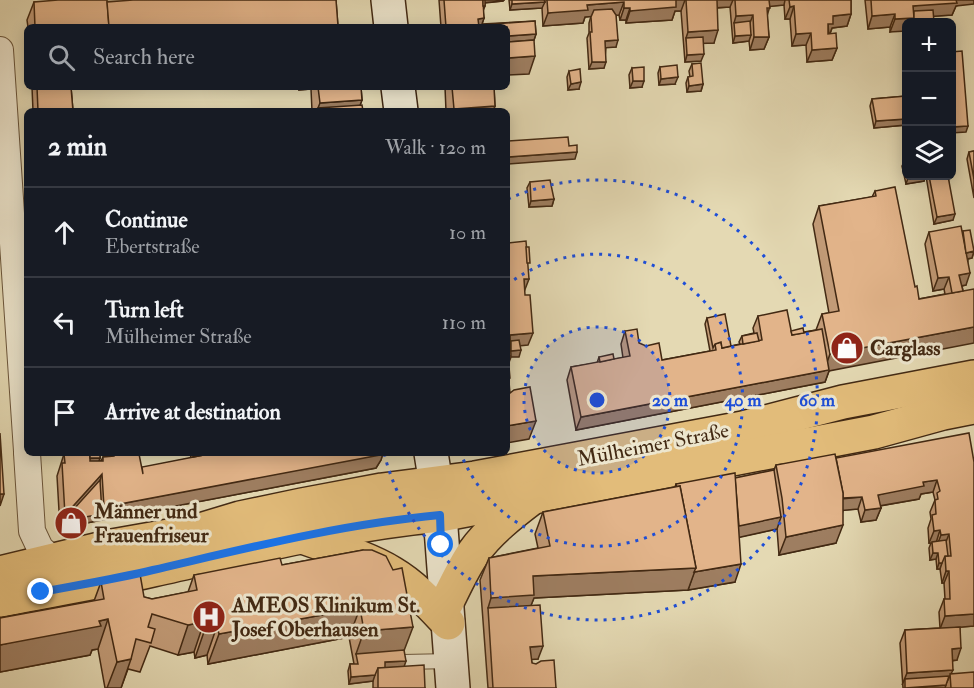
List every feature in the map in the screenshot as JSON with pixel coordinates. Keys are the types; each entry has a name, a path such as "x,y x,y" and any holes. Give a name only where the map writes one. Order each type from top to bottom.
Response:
{"main road":[{"name":"Mülheimer Straße","path":"0,573 139,540 197,531 240,518 302,505 382,490 436,484 743,428 843,402 974,377"},
{"name":"Mülheimer Straße","path":"0,600 150,571 300,536 389,519 436,484 532,498 874,432 974,407"},
{"path":"300,536 391,572 448,613 474,553 502,522 532,498"}],"street":[{"path":"388,0 391,24"},
{"path":"0,50 24,407"},
{"path":"398,90 400,108"},
{"path":"27,456 34,539 53,560"},
{"path":"436,484 452,674"}],"lane":[{"path":"403,662 452,674"}],"building":[{"path":"107,0 109,24 35,24 34,2"},
{"path":"336,0 338,24 109,24 107,2"},
{"path":"444,0 483,0 484,18 478,19 479,24 446,24"},
{"path":"512,0 544,0 545,2 512,4"},
{"path":"547,0 676,0 676,7 630,11 630,8 624,8 624,2 587,5 588,10 548,13"},
{"path":"686,0 717,0 718,30 688,32"},
{"path":"735,0 769,0 770,8 767,8 769,37 754,37 753,15 736,16"},
{"path":"789,0 851,0 851,14 833,16 833,24 828,24 828,34 836,33 837,48 812,50 811,33 796,34 794,6 790,7"},
{"path":"871,0 956,0 957,3 913,6 914,18 895,19 895,14 872,16"},
{"path":"612,9 616,15 618,40 605,41 606,62 592,62 591,17 594,10"},
{"path":"933,10 934,18 914,18 914,11"},
{"path":"535,21 536,34 510,36 510,24 493,24"},
{"path":"750,21 751,35 735,36 734,23"},
{"path":"703,37 704,54 687,55 686,38"},
{"path":"534,40 535,56 510,58 510,42"},
{"path":"962,51 968,126 956,127 956,52"},
{"path":"701,63 703,84 689,86 688,77 693,76 692,64"},
{"path":"677,65 678,77 661,79 660,67"},
{"path":"644,67 644,81 633,81 632,68"},
{"path":"580,69 581,82 571,84 569,71"},
{"path":"37,90 71,90 73,108 38,108"},
{"path":"318,90 361,90 362,100 320,103"},
{"path":"452,90 494,90 495,106 454,108"},
{"path":"902,96 902,119 876,121 872,99"},
{"path":"362,105 362,108 318,108"},
{"path":"568,137 569,146 577,145 577,152 510,157 510,141"},
{"path":"974,151 974,179 969,152"},
{"path":"550,180 554,199 531,201 530,182"},
{"path":"930,180 949,180 955,214 937,217"},
{"path":"895,187 919,299 974,289 974,327 830,354 822,314 839,311 819,206 876,196 875,191"},
{"path":"961,226 970,273 959,275 963,291 952,293 949,277 938,278 929,232"},
{"path":"970,230 974,251 966,253 963,231"},
{"path":"526,241 529,279 524,279 525,295 530,295 533,333 510,335 510,243"},
{"path":"526,247 529,247 530,263 527,263"},
{"path":"787,310 792,335 822,329 829,370 581,417 571,367 630,356 625,331 637,329 639,343 646,346 659,343 662,360 716,350 715,344 721,342 722,348 762,340 758,316"},
{"path":"725,314 731,346 722,348 721,342 715,344 713,348 707,318"},
{"path":"803,328 804,333 792,335 791,331"},
{"path":"757,333 759,341 743,344 742,336"},
{"path":"519,340 521,350 511,351 511,341"},
{"path":"613,354 614,359 600,362 599,357"},
{"path":"530,387 536,421 510,425 510,393"},
{"path":"0,433 4,494 0,494"},
{"path":"969,433 974,462 974,614 945,616 944,599 950,599 949,571 946,571 945,556 951,556 949,534 941,535 940,530 934,531 932,515 936,514 935,500 938,499 937,493 940,491 937,480 923,482 924,486 878,495 881,508 865,510 862,497 843,498 836,458"},
{"path":"835,454 843,493 843,525 786,537 776,465"},
{"path":"64,456 90,456 90,461 103,461 103,457 139,456 143,474 142,467 199,456 375,456 104,507 102,474 65,515 62,463 65,463"},
{"path":"774,470 781,517 739,526 735,478"},
{"path":"735,473 741,564 694,572 696,568 680,486 677,487 676,484"},
{"path":"100,480 102,514 63,521"},
{"path":"680,486 696,568 533,576 534,595 491,598 489,558 550,546 543,512"},
{"path":"946,540 948,556 945,556 942,563 939,563 938,553 933,553 932,542"},
{"path":"372,550 386,556 393,570 402,568 413,627 364,631 360,608 219,634 217,626 205,629 204,622 188,625 152,614 148,627 155,629 151,643 136,639 131,659 117,662 108,619 99,621 101,626 0,645 0,618 104,599 101,582 140,574 144,597 152,599 197,590 194,575 280,558 282,565"},
{"path":"540,605 543,646 530,647 532,663 554,660 556,688 493,688 488,608"},
{"path":"960,627 961,648 952,649 953,670 907,673 905,630"},
{"path":"404,650 406,661 385,662 385,668 378,668 375,675 351,677 350,664 358,664 356,654"},
{"path":"424,665 425,688 378,688 378,668"},
{"path":"974,672 974,688 951,688 950,674"},
{"path":"949,676 946,685 905,688 905,679"}],"place":[{"name":"Carglass","path":"847,348"},
{"name":"Männer und Frauenfriseur","path":"71,523"},
{"name":"AMEOS Klinikum St. Josef Oberhausen","path":"209,617"}],"route":[{"path":"41,592 150,571 300,536 389,519 440,515 441,545"}]}
